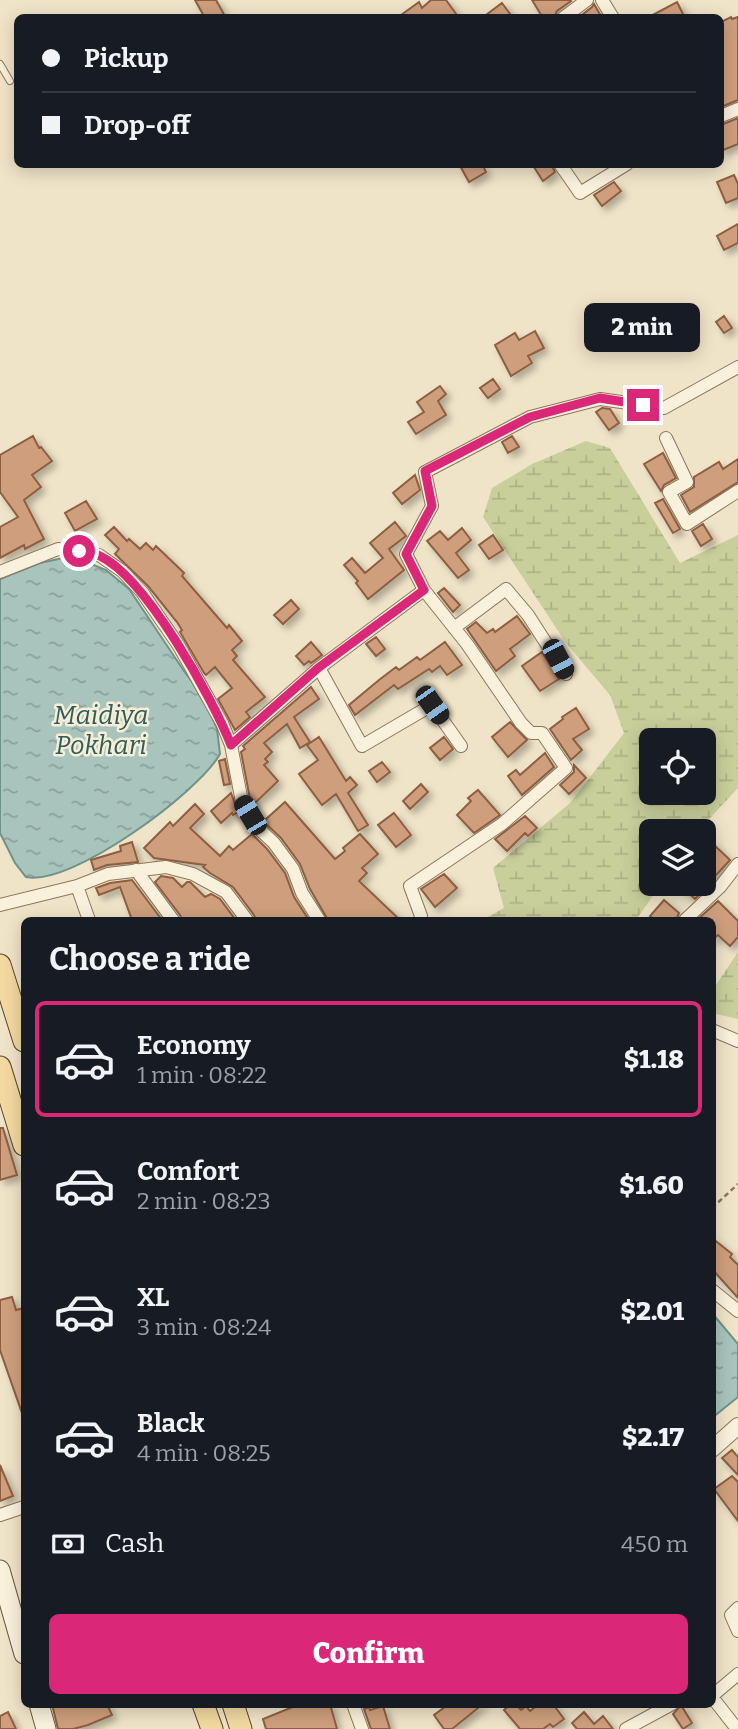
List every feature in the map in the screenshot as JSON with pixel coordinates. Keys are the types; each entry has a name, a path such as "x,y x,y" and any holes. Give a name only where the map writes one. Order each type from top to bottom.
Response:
{"main road":[{"path":"0,965 21,1032"},
{"path":"0,1068 20,1115"},
{"path":"0,1570 21,1644"},
{"path":"40,1708 46,1729"},
{"path":"204,1708 212,1729"},
{"path":"234,1708 241,1729"}],"street":[{"path":"568,14 587,0"},
{"path":"564,168 580,193 621,168"},
{"path":"421,917 410,886 502,824 566,768 542,733 531,733 521,723 424,590 406,554 432,506 425,471 530,417 600,398 664,408 738,367"},
{"path":"666,438 688,482 669,492 687,524 738,491"},
{"path":"0,572 58,549 99,555 122,571 142,592 178,646 222,723 231,745 242,802 257,827 274,843 293,869 302,893 317,917"},
{"path":"454,628 506,589 528,615 566,674"},
{"path":"231,745 318,668 424,590"},
{"path":"318,668 362,746 432,705 461,746"},
{"path":"688,917 720,887 738,864"},
{"path":"0,905 77,886 108,874 166,867 193,874 226,892 245,917"},
{"path":"136,870 171,917"},
{"path":"77,886 88,917"},
{"path":"716,1032 738,1041"},
{"path":"716,1293 738,1311"},
{"path":"716,1445 738,1426"},
{"path":"0,1515 21,1508"},
{"path":"738,1608 730,1615 738,1631"},
{"path":"716,1693 738,1674"},
{"path":"716,1701 737,1729"},
{"path":"354,1708 362,1729"},
{"path":"625,1729 664,1708"}],"lane":[{"path":"0,64 10,81"}],"path":[{"path":"716,1204 738,1184"}],"green space":[{"path":"586,441 610,448 680,563 738,535 738,788 709,819 639,819 639,896 653,896 638,917 488,917 504,908 493,868 570,803 624,733 610,695 566,643 483,517 492,488 532,464"},
{"path":"738,952 738,1019 716,1014 716,985"}],"water":[{"name":"Maidiya Pokhari","path":"63,558 84,561 106,570 129,589 205,699 217,729 220,754 187,791 132,834 72,867 46,876 26,877 15,863 0,833 0,579 40,563"},
{"path":"716,1318 738,1344 738,1397 716,1415"}],"building":[{"path":"195,0 216,0 224,14 203,14"},
{"path":"431,0 446,0 456,14 402,14 419,2 422,8"},
{"path":"532,0 571,1 556,14 541,14"},
{"path":"677,2 683,14 654,14"},
{"path":"502,3 510,14 487,14"},
{"path":"594,4 600,14 583,14"},
{"path":"738,17 738,100 724,106 724,20"},
{"path":"738,118 738,144 724,150 724,124"},
{"path":"461,168 484,168 486,172 469,182"},
{"path":"535,168 553,168 555,172 543,181"},
{"path":"734,175 738,184 738,198 726,203 717,182"},
{"path":"614,182 621,191 602,206 594,195"},
{"path":"738,224 738,243 724,250 717,236"},
{"path":"724,316 732,328 724,333 716,322"},
{"path":"535,331 544,348 528,356 532,363 511,376 495,345 515,333 519,340"},
{"path":"493,379 500,389 488,398 480,388"},
{"path":"440,386 446,394 438,401 446,415 416,434 408,422 424,412 417,402"},
{"path":"602,408 610,409 619,423 609,430 596,412"},
{"path":"33,436 39,448 41,447 52,461 32,475 41,487 24,500 44,539 25,549 24,545 0,558 0,527 18,517 0,492 0,455"},
{"path":"512,436 519,447 508,453 502,442"},
{"path":"663,453 676,478 664,485 661,491 644,464"},
{"path":"738,459 738,482 690,512 681,495 694,487 694,477 719,462 723,469"},
{"path":"415,475 420,490 402,504 393,493"},
{"path":"663,499 680,529 673,533 655,503"},
{"path":"86,501 97,519 75,531 65,513"},
{"path":"395,522 406,536 389,549 404,570 368,599 356,583 358,581 344,565 352,558 365,573 383,558 370,543"},
{"path":"703,524 712,539 701,546 692,531"},
{"path":"114,527 127,541 129,539 140,549 146,543 153,550 156,546 184,573 182,576 227,628 229,625 242,641 232,650 237,656 233,660 265,697 246,712 250,717 235,730 218,699 232,688 215,667 206,675 204,673 177,622 148,586 115,554 119,549 105,535"},
{"path":"462,528 471,540 456,553 469,570 458,578 427,541 440,531 448,540"},
{"path":"493,535 503,550 489,559 479,545"},
{"path":"444,588 460,605 453,612 438,593"},
{"path":"291,600 299,609 283,624 274,615"},
{"path":"517,616 530,634 510,649 515,656 496,671 467,629 476,622 487,633 493,629 495,632"},
{"path":"376,637 385,649 376,656 366,644"},
{"path":"311,642 322,655 304,665 296,656"},
{"path":"445,642 462,665 447,675 440,666 432,672 429,669 398,689 394,685 355,715 349,705 379,680 396,667 399,670 417,657 420,660"},
{"path":"542,652 559,679 540,691 522,666"},
{"path":"311,687 319,699 294,717 310,742 300,748 287,724 264,743 272,752 265,759 268,762 264,765 278,781 254,804 250,799 241,752 245,749 243,746"},
{"path":"576,708 589,729 573,739 582,750 571,760 550,729"},
{"path":"510,722 527,740 508,757 492,737"},
{"path":"319,737 346,781 350,777 357,785 348,793 368,825 358,831 336,794 322,805 299,774 318,760 307,745"},
{"path":"444,737 453,749 440,760 430,748"},
{"path":"545,753 554,767 522,795 508,776 516,770 520,775"},
{"path":"225,759 230,784 224,785 219,761"},
{"path":"382,762 390,772 377,782 369,771"},
{"path":"574,765 586,778 569,794 560,785 574,772"},
{"path":"421,784 428,792 410,809 403,801"},
{"path":"478,790 500,815 474,833 457,815 471,801 468,798"},
{"path":"231,793 238,812 233,815 232,813 221,823 211,811"},
{"path":"285,802 335,859 345,851 343,848 360,834 378,854 362,868 367,873 359,881 397,917 326,917 310,889 300,864 265,820"},
{"path":"195,804 204,814 190,828 220,856 229,846 233,850 252,834 285,873 294,897 307,917 255,917 233,887 210,873 203,867 205,865 154,858 144,848 170,822 173,826"},
{"path":"394,813 411,835 396,847 378,825"},
{"path":"525,816 537,828 528,836 525,833 507,851 495,839"},
{"path":"132,842 138,862 107,865 94,870 91,860 121,851 120,846"},
{"path":"716,847 730,860 716,875"},
{"path":"444,874 457,888 435,907 421,889"},
{"path":"161,876 173,878 182,887 190,882 205,897 211,894 220,899 234,917 181,917 155,882"},
{"path":"132,880 160,917 131,917 120,887 99,895 96,888"},
{"path":"664,900 679,913 677,917 650,916"},
{"path":"718,901 738,921 738,937 730,946 718,935 716,937 716,917 700,917"},
{"path":"0,1128 3,1128 17,1175 0,1180"},
{"path":"716,1241 732,1254 730,1257 738,1265 738,1298 716,1273"},
{"path":"12,1297 16,1310 21,1309 21,1410 0,1350 0,1300"},
{"path":"732,1450 738,1457 738,1475 722,1458"},
{"path":"0,1465 13,1496 0,1501"},
{"path":"732,1476 738,1482 738,1521 716,1492 716,1488"},
{"path":"53,1708 109,1708 112,1715 73,1729 58,1729"},
{"path":"290,1708 331,1708 337,1729 266,1729 263,1719"},
{"path":"384,1708 390,1729 371,1729 364,1709"},
{"path":"444,1708 478,1708 452,1729 444,1729 434,1715"},
{"path":"556,1708 564,1719 553,1727 550,1724 543,1729 520,1729 504,1710"},
{"path":"678,1708 683,1708 692,1723 683,1729 673,1714"},
{"path":"8,1712 16,1729 0,1729 0,1716"},
{"path":"584,1712 594,1724 603,1716 613,1729 577,1729 572,1723"}],"route":[{"path":"79,551 99,555 122,571 142,592 188,662 222,723 231,745 318,668 424,590 406,554 432,506 425,471 530,417 600,398 643,405"}]}
